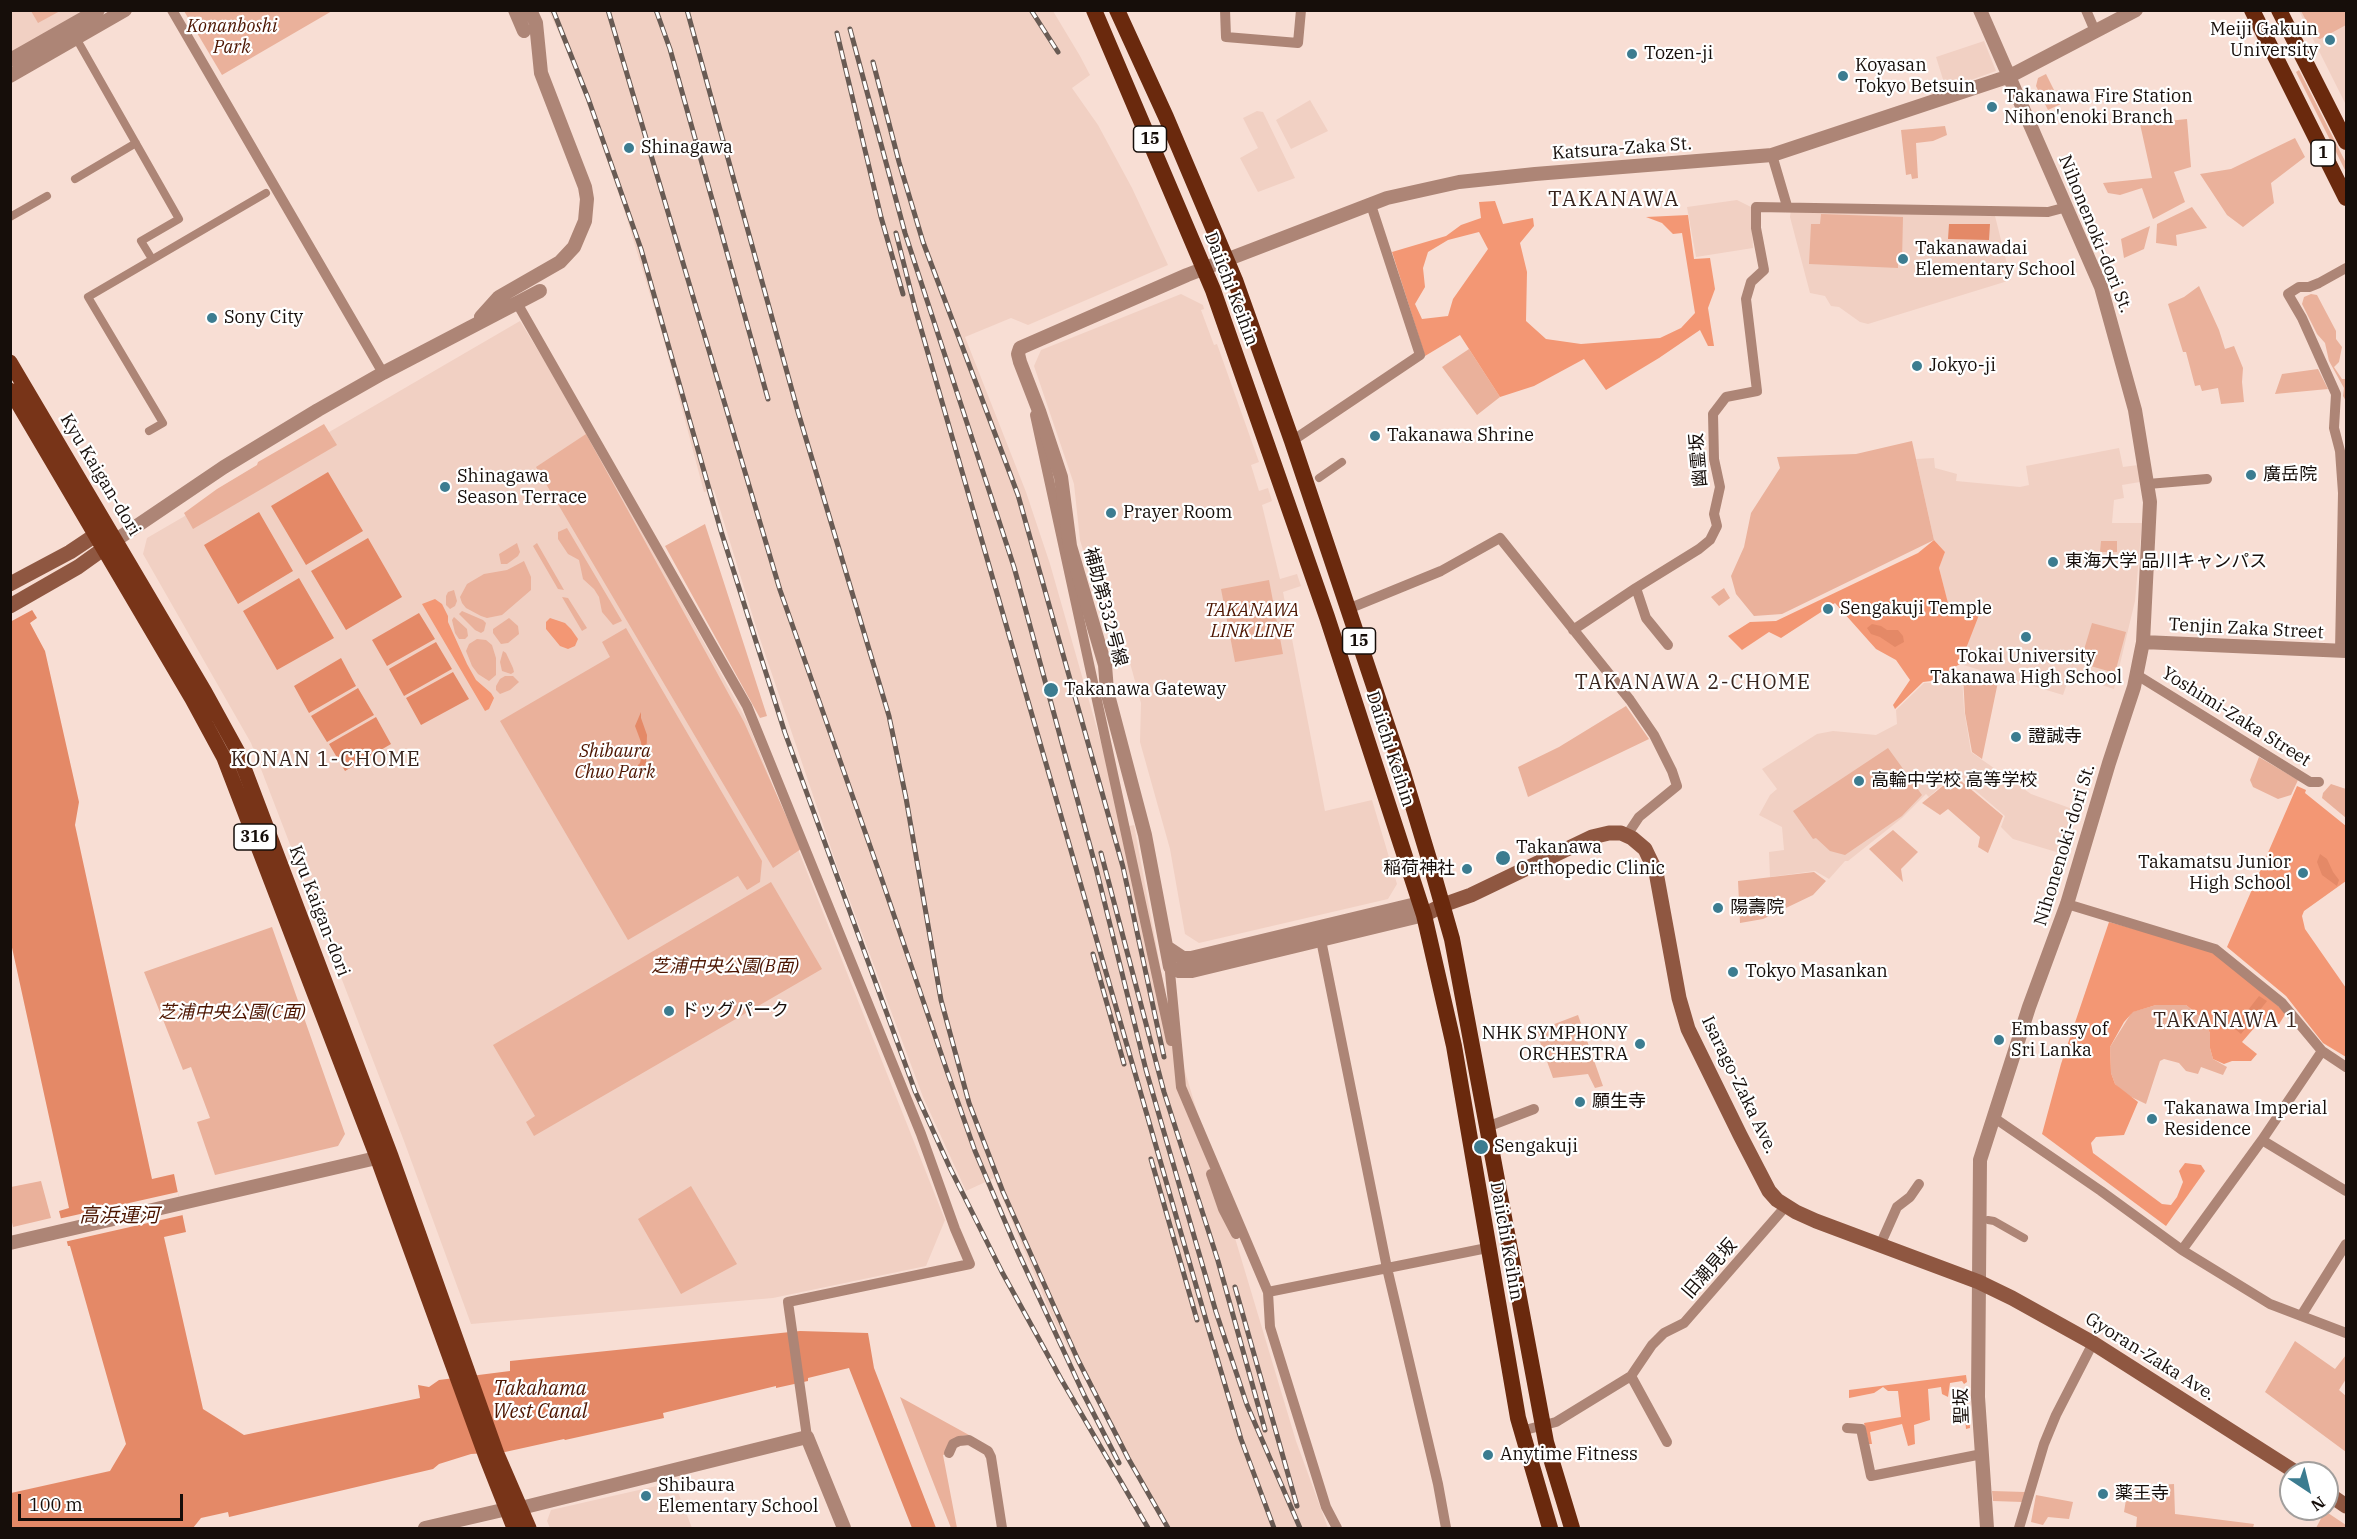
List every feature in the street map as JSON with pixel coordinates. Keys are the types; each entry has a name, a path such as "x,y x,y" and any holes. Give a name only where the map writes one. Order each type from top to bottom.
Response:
{"highway":[{"name":"Daiichi Keihin","path":"1094,10 1205,268 1327,617 1422,909 1454,1046 1487,1248 1521,1431 1550,1528"},
{"name":"Daiichi Keihin","path":"1117,10 1227,259 1292,441 1403,773 1443,905 1452,939 1543,1426 1572,1528"},
{"name":"1","path":"2252,10 2346,198"},
{"name":"1","path":"2279,10 2346,142"},
{"path":"1228,334 1251,326"},
{"path":"1511,1382 1517,1387 1524,1388 1535,1377"},
{"path":"1537,1487 1536,1472 1540,1468 1546,1465 1556,1475"}],"main road":[{"name":"Kyu Kaigan-dori","path":"10,362 101,531"},
{"name":"Kyu Kaigan-dori","path":"10,390 110,545 238,752 491,1455 514,1508"},
{"path":"14,582 101,531"},
{"path":"10,606 78,567 110,545"},
{"path":"1422,909 1443,905 1471,895 1582,840 1602,834 1627,835"},
{"name":"Isarago-Zaka Ave.","path":"1627,835 1645,849 1656,872 1679,998 1696,1050 1769,1191 1786,1206 1816,1221 1881,1243 1979,1282"},
{"name":"Gyoran-Zaka Ave.","path":"1979,1282 2093,1343 2279,1462"},
{"name":"316","path":"514,1508 514,1528"},
{"name":"316","path":"514,1508 530,1528"}],"street":[{"path":"10,60 98,10"},
{"path":"10,76 125,10"},
{"path":"172,10 383,373"},
{"path":"515,10 524,31"},
{"path":"474,325 499,297 560,262 574,247 585,220 585,187 541,73 536,23 530,10"},
{"path":"1225,10 1226,37 1298,43 1301,10"},
{"name":"Nihonenoki-dori St.","path":"1979,1282 1980,1160 2029,1007 2067,904 2137,675 2143,642 2150,502 2133,400 2105,298 1980,10"},
{"path":"2086,10 2095,32"},
{"name":"Katsura-Zaka St.","path":"1020,348 1227,259 1403,193 1459,182 1535,174 1772,155 2010,76 2136,10"},
{"path":"76,38 179,219 141,241 152,259"},
{"path":"75,178 136,143"},
{"path":"1772,155 1787,206 2048,212 2067,207"},
{"path":"149,431 163,423 88,297 266,193"},
{"path":"10,217 47,196"},
{"path":"1292,441 1420,355 1371,205"},
{"name":"幽霊坂","path":"1573,630 1710,540 1717,526 1714,513 1720,487 1714,459 1713,414 1726,397 1757,391 1746,299 1751,282 1764,270 1756,228 1756,207 1787,206"},
{"path":"2343,651 2343,493 2340,451 2334,428 2336,394 2302,318 2288,294 2299,287 2309,287 2319,283 2346,268"},
{"path":"110,545 224,467 383,373 540,291"},
{"path":"518,303 747,706 921,1134 970,1264 788,1302 807,1437 844,1528"},
{"path":"1020,348 1181,1087 1223,1209 1268,1292 1270,1327 1326,1507 1337,1528"},
{"name":"補助第332号線","path":"1020,348 1018,354 1020,362 1040,411 1061,477 1070,546 1105,665 1107,691 1145,835 1170,967 1179,971 1192,971 1422,909"},
{"path":"1319,478 1342,462"},
{"path":"2148,484 2207,480"},
{"path":"1348,609 1441,571 1500,538 1630,700 1654,735 1672,771 1677,786 1639,817 1627,835"},
{"path":"1636,588 1646,618 1668,645"},
{"name":"Tenjin Zaka Street","path":"2143,642 2343,651"},
{"name":"Yoshimi-Zaka Street","path":"2137,675 2310,782 2319,782"},
{"path":"2067,904 2215,949 2282,1003 2322,1051 2346,1067"},
{"path":"1181,1087 1170,972 1422,909"},
{"path":"1422,909 1321,940 1387,1268 1446,1528"},
{"path":"2181,1250 2262,1140 2322,1051"},
{"path":"1487,1127 1534,1109"},
{"path":"1993,1117 2101,1191 2181,1250 2270,1304 2346,1333"},
{"path":"2262,1140 2346,1191"},
{"path":"10,1243 384,1156"},
{"path":"1881,1243 1897,1207 1910,1197 1919,1184"},
{"name":"旧潮見坂","path":"1631,1376 1652,1345 1664,1333 1684,1323 1786,1206"},
{"path":"1988,1220 2024,1238"},
{"path":"2301,1316 2346,1244"},
{"path":"1268,1292 1487,1248"},
{"name":"聖坂","path":"1979,1282 1978,1397 1987,1528"},
{"path":"2019,1528 2044,1444 2056,1415 2093,1343"},
{"path":"1521,1431 1543,1426 1568,1415 1631,1376 1667,1442"},
{"path":"1847,1428 1861,1429 1871,1476 1982,1454"},
{"path":"425,1528 807,1437"},
{"path":"949,1453 948,1450 953,1444 969,1440 991,1456 1002,1528"}],"shaded area":[{"path":"11,10 83,11 11,53"},
{"path":"549,11 1053,11 1090,75 1072,88 1098,125 1132,188 1168,265 1028,325 1011,318 965,337 1026,492 1050,564 1125,827 1134,825 1171,1025 1296,1441 1328,1528 1171,1528 1129,1463 1053,1319 994,1178 966,1191 923,1097 838,869 757,630 714,490 704,492 663,337 623,206 576,72"},
{"name":"Meiji Gakuin University","path":"2299,11 2346,11 2346,105"},
{"path":"1984,41 1996,71 1946,89 1936,57"},
{"path":"1310,100 1328,131 1291,149 1276,120"},
{"path":"1257,111 1263,112 1295,178 1258,192 1240,158 1258,148 1243,118"},
{"path":"1737,200 1751,207 1753,248 1696,257 1687,207"},
{"path":"1495,201 1503,224 1533,218 1534,226 1520,243 1527,272 1526,321 1546,339 1581,344 1660,338 1681,328 1695,313 1682,233 1673,234 1662,223 1646,217 1688,215 1694,259 1710,258 1715,289 1708,308 1714,346 1708,346 1700,330 1606,390 1584,359 1534,386 1500,397 1460,335 1425,356 1392,252 1446,236 1461,225 1481,218 1479,202","holes":["1479,232 1488,249 1453,299 1448,316 1422,319 1415,304 1425,287 1423,268 1428,252 1448,240"]},
{"name":"Takanawadai Elementary School","path":"1791,209 1995,216 2011,280 1868,324 1860,322 1839,307 1831,306 1825,296 1810,293 1790,217"},
{"path":"1181,294 1203,305 1204,309 1201,310 1214,345 1217,344 1259,462 1251,465 1259,491 1268,488 1272,501 1262,505 1280,579 1297,574 1301,586 1283,592 1325,811 1372,800 1397,884 1388,899 1199,943 1185,934 1170,849 1140,742 1141,703 1130,663 1121,655 1114,655 1080,540 1074,484 1034,366 1041,350"},
{"path":"520,321 590,435 748,723 945,1220 926,1266 773,1298 471,1324 404,1141 251,743 143,554 147,538"},
{"name":"東海大学 品川キャンパス","path":"2119,448 2123,467 2138,465 2140,482 2122,485 2124,498 2114,500 2112,523 2142,523 2135,601 2114,689 2070,675 2063,695 1960,664 1978,615 1948,604 1939,568 1945,552 1934,540 1916,459 1934,458 1935,468 1957,474 1956,481 2020,487 2029,485 2026,466"},
{"path":"1934,540 1945,552 1939,568 1948,603 1979,615 1960,664 1931,681 1923,682 1895,709 1893,705 1910,680 1896,660 1876,649 1835,603 1781,638 1769,632 1742,650 1728,636 1750,622 1776,621 1918,553"},
{"path":"435,599 442,604 448,616 448,622 476,680 494,698 489,709 485,711 422,604"},
{"path":"550,618 565,623 571,629 578,639 575,646 568,649 560,646 546,629 546,622"},
{"name":"高輪中学校 高等学校","path":"1952,668 1962,677 1964,709 1971,752 2031,794 2078,811 2063,854 2013,839 2001,827 2005,816 1955,773 1929,797 1926,794 1902,818 1848,861 1845,861 1829,879 1815,871 1770,877 1769,852 1784,850 1782,827 1759,815 1770,795 1777,789 1762,769 1817,734 1833,731 1876,735 1897,724 1896,710 1924,683 1931,683"},
{"name":"Takamatsu Junior High School","path":"2297,786 2306,790 2305,793 2346,826 2346,881 2304,911 2302,916 2305,929 2346,988 2346,1057 2323,1043 2286,996 2227,947"},
{"path":"2109,922 2214,951 2286,1013 2276,1029 2262,1019 2242,1042 2257,1054 2251,1061 2232,1061 2224,1064 2213,1059 2210,1033 2202,1018 2186,1005 2156,1005 2133,1012 2124,1022 2110,1047 2111,1073 2115,1084 2138,1102 2124,1135 2096,1137 2091,1143 2093,1153 2162,1204 2171,1205 2183,1182 2179,1171 2185,1163 2201,1165 2205,1171 2166,1226 2042,1134 2061,1064"},
{"path":"1966,1375 1967,1382 1964,1384 1962,1381 1950,1383 1948,1397 1942,1394 1941,1387 1928,1389 1930,1420 1914,1425 1915,1444 1908,1446 1902,1424 1870,1432 1872,1444 1869,1444 1864,1423 1901,1417 1898,1391 1888,1391 1883,1387 1874,1393 1849,1398 1849,1390"},
{"path":"1967,1393 1970,1428 1966,1429 1963,1395"},
{"name":"Shibaura Elementary School","path":"674,1482 692,1528 550,1528 547,1521 551,1510"}],"green space":[{"path":"31,11 60,11 38,23"},
{"name":"Konanboshi Park","path":"184,11 332,11 222,75"},
{"path":"2301,11 2346,11 2346,25 2320,39 2315,37"},
{"path":"2299,70 2346,163 2346,172 2296,72"},
{"path":"2046,74 2061,104 2048,110 2036,86 2038,78"},
{"path":"2187,119 2191,167 2174,172 2185,202 2153,219 2142,188 2120,195 2108,193 2103,183 2152,178 2140,124"},
{"path":"1945,126 1947,135 1933,141 1916,143 1918,178 1912,179 1911,174 1906,175 1901,130"},
{"path":"2295,138 2305,157 2271,183 2274,203 2243,227 2227,215 2200,174 2231,169"},
{"path":"2192,207 2207,228 2176,235 2177,246 2156,243 2157,224"},
{"path":"1821,214 1903,217 1902,261 1898,262 1898,268 1809,264 1811,224 1820,224"},
{"path":"2150,226 2144,249 2124,258 2121,239"},
{"path":"2199,286 2225,349 2234,346 2243,368 2244,402 2221,404 2218,388 2202,391 2200,385 2195,386 2186,352 2183,352 2168,304 2184,297"},
{"path":"2311,294 2317,295 2336,331 2336,339 2342,347 2339,362 2334,367 2342,379 2346,379 2346,401 2343,396 2344,388 2329,361 2325,343 2317,334 2302,304 2304,297"},
{"path":"1469,349 1500,397 1477,415 1442,367"},
{"path":"2318,369 2328,389 2275,394 2282,374"},
{"path":"324,424 337,445 193,529 184,513 217,489 257,465 258,462"},
{"name":"Shibaura Chuo Park","path":"586,434 744,722 801,849 773,868 536,467"},
{"path":"1912,441 1934,540 1782,614 1754,616 1736,594 1731,576 1744,547 1751,513 1780,468 1777,457 1856,454"},
{"path":"705,524 767,716 760,718 665,546"},
{"path":"567,528 622,621 613,625 602,612 599,597 583,579 579,560 568,554 558,539 558,532"},
{"path":"2101,541 2117,541 2117,552 2100,552"},
{"path":"517,543 520,552 518,556 507,564 501,564 499,554"},
{"path":"537,543 564,590 558,589 533,546"},
{"path":"524,561 531,577 531,590 502,615 487,618 466,608 462,603 460,597 467,584 484,574 507,570"},
{"name":"TAKANAWA LINK LINE","path":"1269,580 1283,654 1235,662 1221,589"},
{"path":"1724,588 1730,598 1719,606 1711,597"},
{"path":"454,590 457,601 450,609 446,605 446,596 448,592"},
{"path":"562,597 568,598 587,628 582,631"},
{"path":"462,611 483,620 486,623 484,631 481,633 475,630 459,614"},
{"path":"454,617 467,629 468,636 465,639 459,639 455,633 452,620"},
{"path":"509,618 518,626 519,634 508,643 501,644 493,633 493,629"},
{"path":"2092,623 2126,632 2115,673 2080,663"},
{"name":"Shibaura Chuo Park","path":"626,628 762,861 760,882 747,890 738,876 628,940 500,721 610,657 602,642"},
{"path":"477,639 486,640 492,645 496,658 496,675 489,681 478,674 466,651 469,644"},
{"path":"503,651 513,668 514,672 511,674 502,671 500,662"},
{"path":"1963,675 1999,677 1982,759 1972,752 1965,713"},
{"path":"505,676 513,676 519,682 510,690 500,694 496,686"},
{"path":"1626,706 1649,739 1528,797 1518,767 1559,747"},
{"path":"1888,748 1922,795 1902,816 1845,855 1830,851 1816,838 1813,839 1793,811"},
{"path":"2259,757 2298,780 2291,795 2278,799 2253,787 2250,780"},
{"path":"1955,776 2003,816 1988,853 1978,847 1980,837 1948,809 1940,815 1922,803"},
{"path":"2331,784 2346,789 2346,818 2322,798 2323,793"},
{"path":"1893,830 1918,852 1901,869 1903,882 1869,849"},
{"path":"1814,872 1826,881 1813,895 1763,919 1740,923 1738,881"},
{"name":"芝浦中央公園(B面)","path":"771,882 822,969 534,1136 526,1122 535,1116 493,1045"},
{"name":"芝浦中央公園(C面)","path":"272,927 345,1134 338,1146 215,1175 197,1122 210,1118 191,1067 183,1070 144,972"},
{"path":"2156,1005 2186,1005 2202,1018 2210,1033 2213,1059 2227,1067 2223,1075 2201,1067 2198,1074 2186,1071 2179,1063 2164,1059 2160,1061 2146,1104 2127,1095 2115,1084 2111,1073 2110,1047 2132,1012"},
{"path":"1578,1015 1603,1086 1595,1088 1588,1074 1553,1078 1536,1031"},
{"path":"41,1181 51,1218 13,1227 11,1187"},
{"path":"691,1186 737,1264 681,1294 638,1219"},
{"path":"2295,1341 2335,1369 2346,1355 2346,1379 2339,1390 2346,1396 2346,1452 2265,1392"},
{"path":"900,1397 969,1435 961,1436 948,1444 946,1454 943,1455 957,1528 951,1528"},
{"path":"2174,1484 2175,1514 2254,1524 2253,1528 2136,1528 2137,1517 2124,1512 2128,1487"},
{"path":"1992,1491 2025,1492 2023,1502 1993,1501"},
{"path":"2036,1495 2073,1502 2069,1519 2048,1517 2043,1525 2031,1522"},
{"path":"2339,1520 2346,1525 2346,1528 2316,1528 2320,1521"}],"water":[{"path":"1949,224 1990,224 1989,240 1948,239"},
{"path":"328,472 363,531 306,565 271,506"},
{"path":"259,512 293,571 238,604 204,545"},
{"path":"368,538 402,597 346,630 311,571"},
{"path":"10,574 37,618 30,623 45,651 79,802 75,825 152,1179 174,1174 186,1232 164,1237 203,1409 244,1435 420,1398 418,1385 429,1387 439,1380 510,1371 510,1361 800,1331 868,1333 874,1368 936,1528 912,1528 849,1368 808,1378 808,1381 776,1388 776,1386 663,1413 664,1418 505,1452 471,1454 439,1464 433,1469 229,1517 228,1512 201,1518 193,1528 11,1528 11,1493 110,1471 126,1444 59,1211 69,1208 11,943"},
{"path":"299,578 334,638 277,670 243,611"},
{"path":"419,613 435,639 387,666 372,640"},
{"path":"1872,624 1887,630 1898,630 1904,642 1895,647 1871,634 1867,628"},
{"path":"436,642 452,669 404,696 389,669"},
{"path":"341,658 356,686 309,713 294,686"},
{"path":"453,672 469,699 421,725 406,698"},
{"path":"358,688 374,715 327,742 311,716"},
{"path":"641,712 647,735 646,765 643,770 633,773 642,755 641,742 635,726"},
{"path":"376,717 391,744 345,771 329,744"},
{"path":"2320,854 2327,859 2339,880 2337,886 2322,875 2317,862"},
{"path":"2259,996 2267,1001 2241,1034 2234,1028"}],"pier":[{"path":"10,571 34,609 10,622"},
{"path":"178,1192 183,1215 64,1242 58,1219"}],"railway":[{"path":"553,10 588,98 641,249 721,531 785,733 915,1091 950,1168 1002,1272 1148,1528"},
{"path":"608,10 780,590 975,1151 1018,1252 1084,1395 1119,1463"},
{"path":"656,10 670,49 768,399"},
{"path":"687,10 798,412 889,716 906,798 941,1000 969,1103 1003,1192 1078,1360 1128,1458 1168,1528"},
{"path":"1031,10 1058,52"},
{"path":"850,29 905,233 1014,567 1096,868 1146,1070 1216,1312 1247,1405 1300,1528"},
{"path":"837,33 881,217 903,294"},
{"path":"873,62 923,242 1018,495 1123,867 1164,1057"},
{"path":"896,233 915,308 1210,1334 1241,1439 1274,1528"},
{"path":"1101,853 1164,1092 1218,1261 1265,1430"},
{"path":"1093,954 1124,1064"},
{"path":"1151,1159 1197,1320"},
{"path":"1235,1287 1297,1506"}],"place":[{"name":"Meiji Gakuin University","path":"2330,40"},
{"name":"Tozen-ji","path":"1632,54"},
{"name":"Koyasan Tokyo Betsuin","path":"1843,76"},
{"name":"Takanawa Fire Station Nihon'enoki Branch","path":"1992,107"},
{"name":"Shinagawa","path":"629,148"},
{"name":"Takanawadai Elementary School","path":"1903,259"},
{"name":"Sony City","path":"212,318"},
{"name":"Jokyo-ji","path":"1917,366"},
{"name":"Takanawa Shrine","path":"1375,436"},
{"name":"廣岳院","path":"2251,475"},
{"name":"Shinagawa Season Terrace","path":"445,487"},
{"name":"Prayer Room","path":"1111,513"},
{"name":"東海大学 品川キャンパス","path":"2053,562"},
{"name":"Sengakuji Temple","path":"1828,609"},
{"name":"Tokai University Takanawa High School","path":"2026,637"},
{"name":"Takanawa Gateway","path":"1051,690"},
{"name":"證誠寺","path":"2016,737"},
{"name":"高輪中学校 高等学校","path":"1859,781"},
{"name":"Takanawa Orthopedic Clinic","path":"1503,858"},
{"name":"稲荷神社","path":"1467,869"},
{"name":"Takamatsu Junior High School","path":"2303,873"},
{"name":"陽壽院","path":"1718,908"},
{"name":"Tokyo Masankan","path":"1733,972"},
{"name":"ドッグパーク","path":"669,1011"},
{"name":"Embassy of Sri Lanka","path":"1999,1040"},
{"name":"NHK SYMPHONY ORCHESTRA","path":"1640,1044"},
{"name":"願生寺","path":"1580,1102"},
{"name":"Takanawa Imperial Residence","path":"2152,1119"},
{"name":"Sengakuji","path":"1481,1147"},
{"name":"Anytime Fitness","path":"1488,1455"},
{"name":"薬王寺","path":"2103,1494"},
{"name":"Shibaura Elementary School","path":"646,1496"}],"district":[{"name":"TAKANAWA","path":"1614,200"},
{"name":"TAKANAWA 2-CHOME","path":"1693,683"},
{"name":"KONAN 1-CHOME","path":"326,760"},
{"name":"TAKANAWA 1","path":"2226,1021"}],"water label":[{"name":"高浜運河","path":"119,1216"},
{"name":"Takahama West Canal","path":"540,1400"}]}
